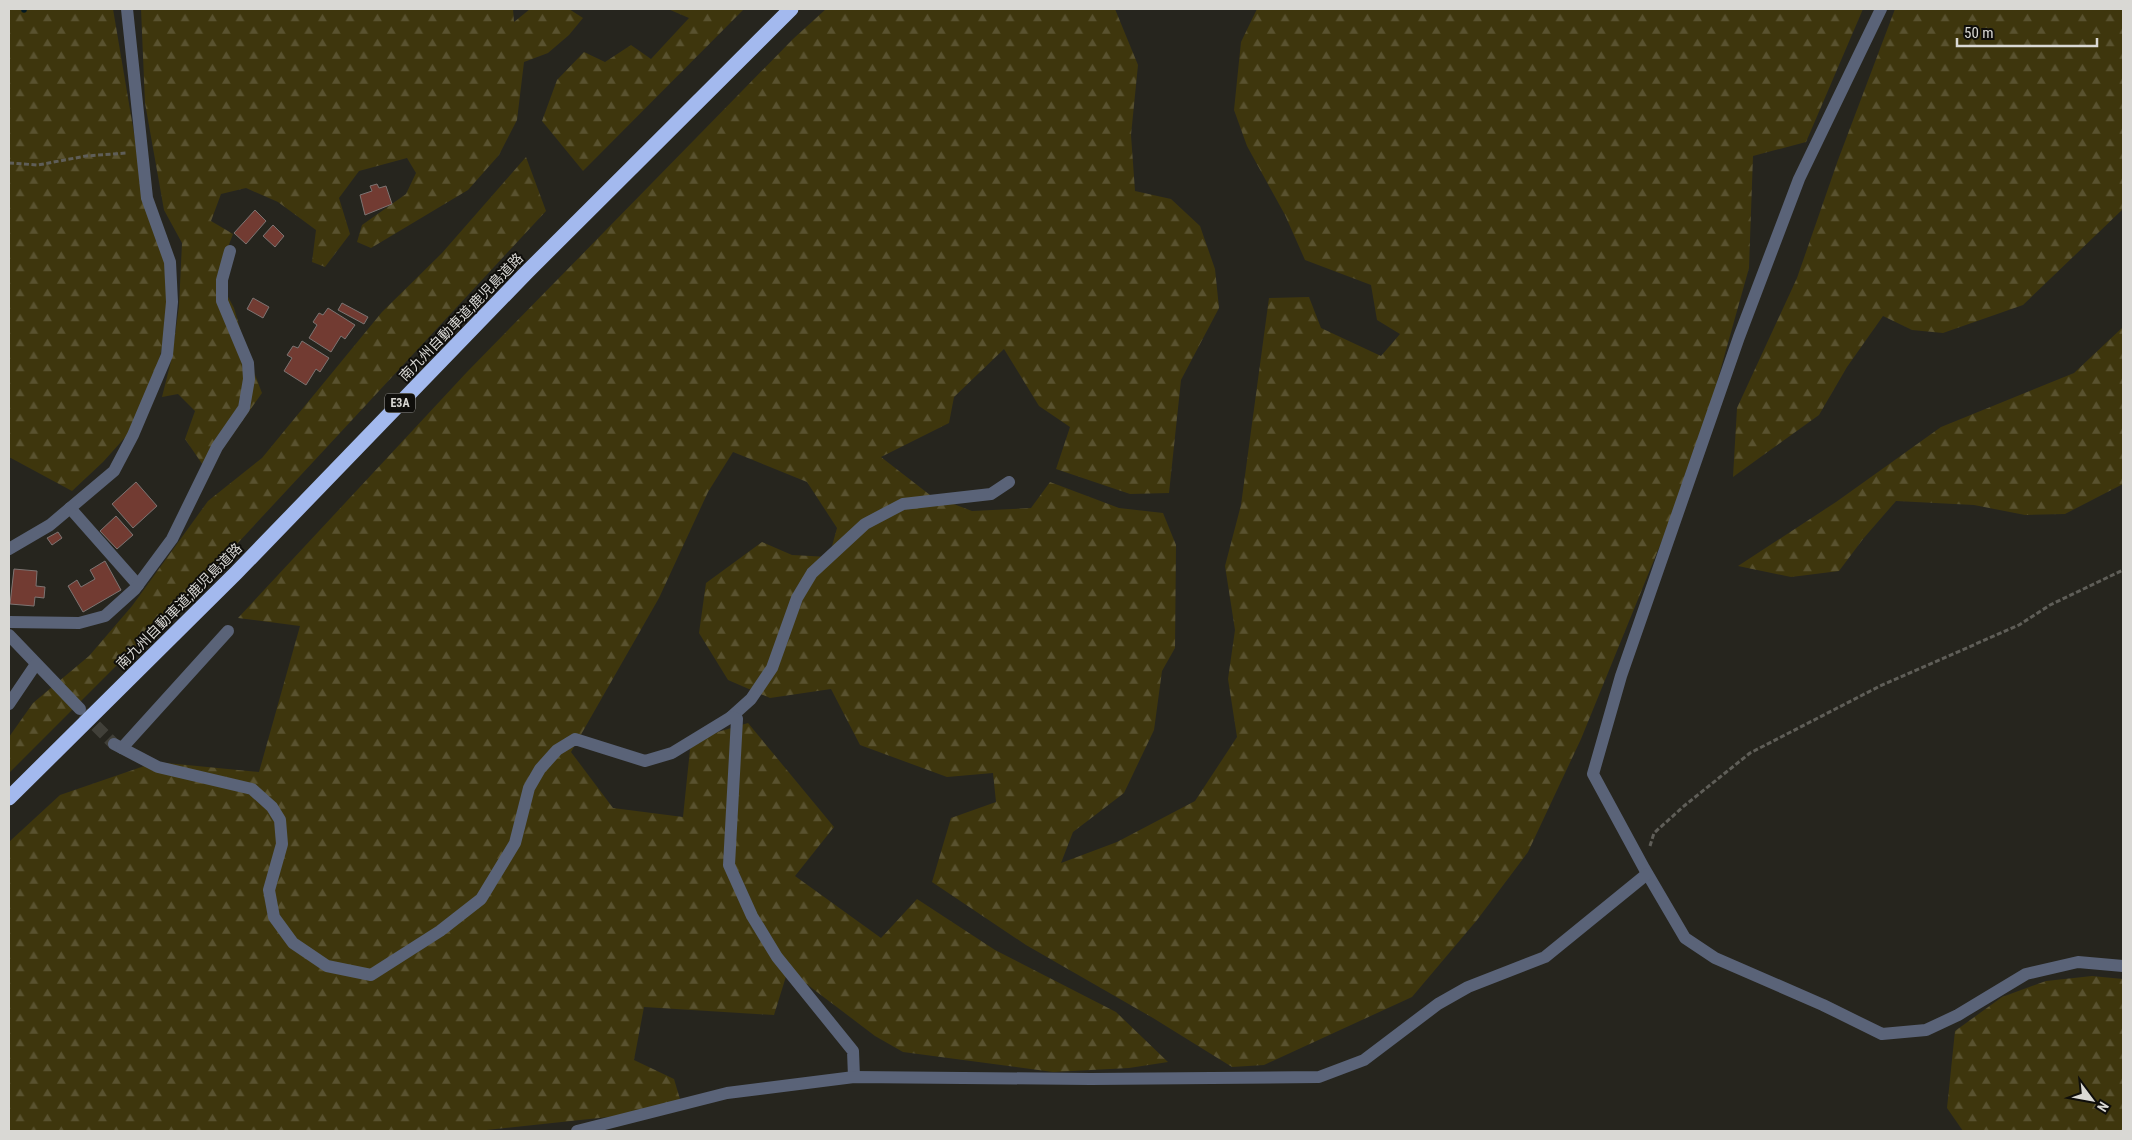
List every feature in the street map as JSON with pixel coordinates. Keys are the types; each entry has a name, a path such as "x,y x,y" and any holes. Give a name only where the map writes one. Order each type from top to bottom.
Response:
{"highway":[{"name":"南九州自動車道;鹿児島道路","path":"9,798 236,572 527,272 790,9"}],"street":[{"path":"9,549 50,525 114,471 133,435 167,355 172,302 170,262 147,198 127,9"},
{"path":"1881,9 1799,179 1739,336 1622,676 1593,774 1645,871 1685,938 1715,958 1823,1005 1882,1034 1926,1030 1958,1015 2026,974 2078,962 2123,966"},
{"path":"9,622 78,623 105,616 138,586 172,539 217,447 244,408 248,363 222,301 222,280 230,250"},
{"path":"228,630 118,746 158,767 252,789 272,806 280,820 282,844 269,890 274,917 293,943 328,966 371,975 440,931 481,899 515,844 529,788 540,769 557,750 575,739 646,761 672,752 731,717 751,699 772,668 797,598 812,573 865,524 903,504 991,494 1009,482"},
{"path":"70,508 138,586"},
{"path":"9,635 80,709"},
{"path":"9,704 36,664"},
{"path":"731,717 737,719 729,865 752,916 777,957 852,1051 854,1077"},
{"path":"577,1131 727,1092 854,1077 1091,1079 1319,1077 1364,1060 1438,1004 1468,987 1545,957 1645,871"}],"path":[{"path":"9,163 38,165 86,156 143,152"},
{"path":"1645,871 1654,833 1684,806 1750,753 1880,686 2019,625 2050,605 2123,570"}],"green space":[{"path":"9,9 113,9 138,157 169,269 166,332 152,387 138,423 103,462 72,491 9,457"},
{"path":"141,9 513,9 514,22 530,9 569,9 583,18 569,35 548,53 524,62 517,120 499,155 468,190 371,248 357,242 362,225 406,194 416,173 407,158 359,171 339,198 350,234 325,267 312,262 316,230 278,202 246,188 221,194 211,221 233,234 217,276 234,308 250,362 262,393 207,471 185,439 195,411 178,394 162,397 172,357 179,306 182,243 164,210 145,103"},
{"path":"668,9 744,9 583,171 542,121 557,80 584,52 605,62 631,45 651,59 689,18"},
{"path":"826,9 1115,9 1138,65 1131,135 1135,191 1171,199 1200,226 1215,269 1219,308 1181,380 1169,493 1130,494 1056,469 1070,427 1039,406 1004,349 954,397 949,423 881,457 930,495 972,511 1031,508 1050,482 1119,508 1163,513 1176,545 1175,648 1162,671 1154,730 1124,793 1073,832 1061,863 1117,842 1195,801 1237,737 1228,679 1235,630 1225,566 1241,505 1269,298 1309,297 1321,328 1381,356 1400,334 1377,320 1371,285 1305,260 1285,215 1247,146 1234,110 1241,42 1257,9 1863,9 1806,142 1753,156 1749,268 1696,457 1581,739 1528,852 1477,920 1412,997 1264,1065 1232,1067 1153,1018 1026,945 932,882 951,818 996,802 993,773 947,777 860,745 831,689 770,698 728,680 699,633 706,583 762,542 792,555 829,557 837,528 807,482 733,452 708,492 659,598 571,752 613,808 683,817 691,740 748,723 834,827 795,876 881,938 917,899 995,950 1116,1012 1168,1062 1129,1068 1053,1072 903,1052 875,1036 788,970 774,1015 644,1007 634,1060 674,1079 683,1109 477,1131 9,1131 9,842 60,795 156,762 259,772 300,626 238,618 467,372 793,39"},
{"path":"1895,9 2123,9 2123,209 2023,305 1943,333 1912,330 1883,316 1847,367 1819,415 1733,477 1737,408 1797,278 1838,160"},
{"path":"526,157 546,211 223,559 9,773 9,737 33,703 89,656 132,606 208,501 262,458 382,312 442,253"},
{"path":"2123,327 2123,484 2065,514 2025,515 1974,505 1896,501 1863,539 1839,571 1791,577 1738,566 1836,502 1941,427 2074,373"},
{"path":"2092,976 2123,979 2123,1131 1963,1131 1947,1108 1955,1031 2002,997 2046,981"}],"building":[{"path":"377,184 379,188 386,186 392,204 365,215 360,195 372,191 370,186"},
{"path":"255,210 266,221 246,244 234,233"},
{"path":"273,225 284,236 275,247 263,236"},
{"path":"253,298 269,307 263,318 247,309"},
{"path":"342,303 368,317 364,324 338,310"},
{"path":"328,308 355,325 345,339 341,336 331,352 309,338 317,325 313,322 319,313 323,315"},
{"path":"302,341 329,358 320,372 316,369 306,385 284,371 292,358 287,355 293,346 298,348"},
{"path":"136,482 157,506 133,528 112,504"},
{"path":"116,516 133,535 117,549 100,531"},
{"path":"58,532 62,538 52,545 47,538"},
{"path":"105,561 121,590 83,612 68,586 77,580 81,587 95,579 90,570"},
{"path":"14,569 37,571 36,586 45,587 44,598 35,597 34,606 10,604"}],"tunnel":[{"path":"83,713 114,744"}]}
